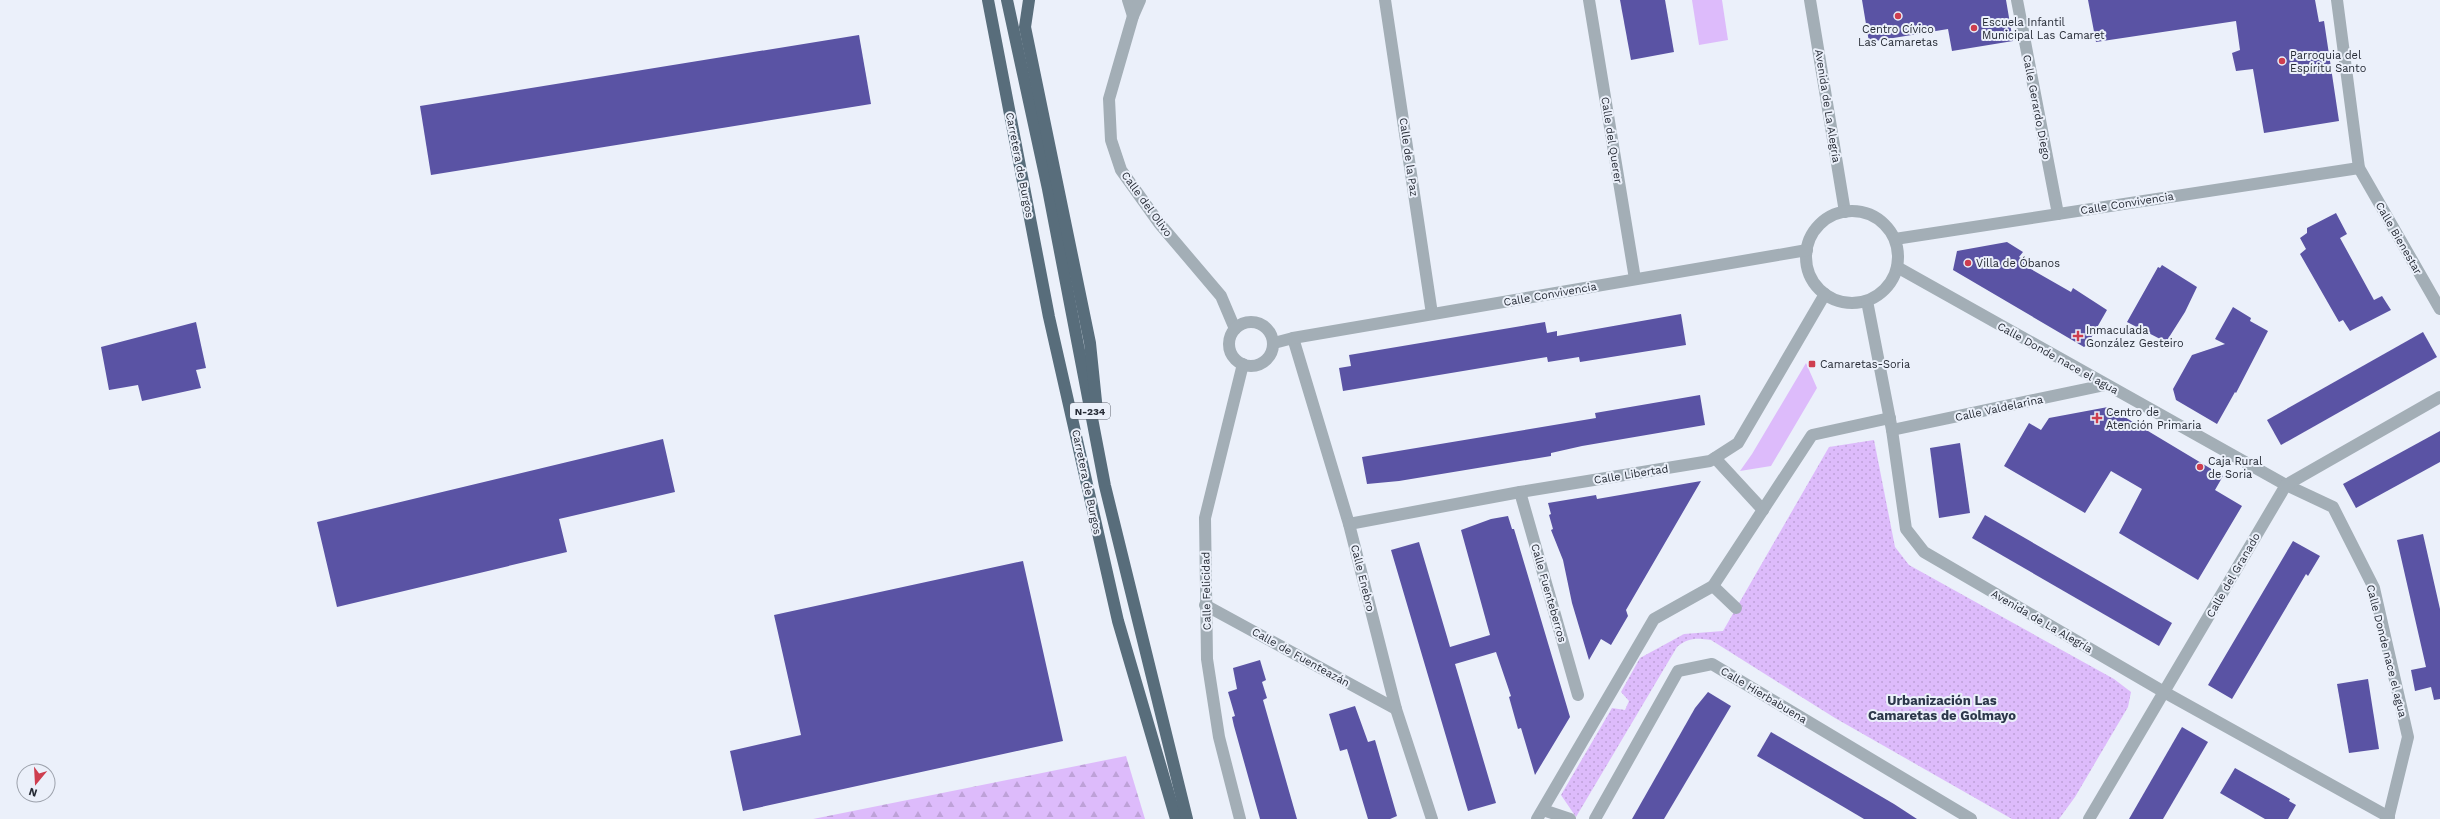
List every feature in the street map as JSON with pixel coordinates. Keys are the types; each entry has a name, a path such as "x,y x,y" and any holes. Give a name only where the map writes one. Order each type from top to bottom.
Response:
{"highway":[{"name":"Carretera de Burgos","path":"988,0 1049,317 1116,613 1176,819"},
{"name":"Carretera de Burgos","path":"1006,0 1048,189 1105,486 1188,819"},
{"path":"1029,0 1025,27 1090,342 1105,486"}],"street":[{"path":"1128,0 1133,16"},
{"name":"Calle del Olivo","path":"1140,0 1133,16 1109,100 1114,147 1121,170 1159,223 1220,296 1235,329"},
{"name":"Calle de la Paz","path":"1385,0 1432,314"},
{"name":"Calle del Querer","path":"1589,0 1635,279"},
{"name":"Avenida de La Alegría","path":"1810,0 1845,212"},
{"name":"Calle Gerardo Diego","path":"2017,0 2058,214"},
{"path":"2337,0 2359,168"},
{"name":"Calle Convivencia","path":"1895,239 2359,168"},
{"name":"Calle Bienestar","path":"2359,168 2440,309"},
{"path":"1845,212 1860,212 1875,217 1886,226 1895,239 1898,253 1897,267 1891,282 1884,290 1867,301 1852,303 1838,301 1825,294 1809,274 1806,262 1807,250 1811,236 1820,224 1831,216 1845,212"},
{"name":"Calle Convivencia","path":"1274,343 1293,338 1807,250"},
{"name":"Calle Donde nace el agua","path":"1897,267 2105,385 2286,485 2333,507 2374,588 2408,737 2388,818"},
{"name":"Calle Libertad","path":"1349,524 1520,492 1710,461 1738,442 1825,294"},
{"name":"Avenida de La Alegría","path":"1867,301 1890,418 1906,529 1924,552 2164,692 2388,818"},
{"path":"1242,323 1259,323 1267,328 1274,343 1270,356 1264,362 1251,366 1244,364 1233,355 1230,349 1229,341 1235,329 1242,323"},
{"name":"Calle Enebro","path":"1293,338 1349,524 1396,709 1432,819"},
{"name":"Calle Felicidad","path":"1240,819 1219,737 1207,659 1205,605 1205,518 1244,364"},
{"name":"Calle Valdelarina","path":"1892,430 2105,385"},
{"name":"Calle del Granado","path":"2089,819 2286,485 2440,397"},
{"path":"1570,819 1540,814 1654,619 1713,586 1812,435 1890,418"},
{"path":"1715,458 1763,510"},
{"name":"Calle Fuenteberros","path":"1520,492 1578,695"},
{"path":"1713,586 1736,608"},
{"name":"Calle de Fuenteazán","path":"1205,605 1396,709"},
{"name":"Calle Hierbabuena","path":"1595,819 1678,671 1712,664 1971,819"}],"green space":[{"path":"1692,0 1722,0 1728,40 1699,45"},
{"path":"1806,363 1817,388 1771,466 1740,471 1752,454"},
{"path":"1874,440 1895,547 1909,565 2114,679 2131,692 2128,707 2075,797 2059,819 2012,819 1835,718 1711,640 1697,639 1685,641 1677,647 1576,817 1561,795 1612,708 1625,710 1629,701 1621,692 1640,658 1684,634 1723,631 1829,447"},
{"path":"1126,756 1145,819 813,819"}],"building":[{"path":"1620,0 1665,0 1674,52 1631,60"},
{"path":"1862,0 2006,0 2013,41 1952,51 1948,29 1869,42"},
{"name":"Parroquia del Espíritu Santo","path":"2088,0 2315,0 2319,22 2324,21 2339,121 2264,133 2253,69 2236,71 2232,53 2240,50 2236,21 2096,42"},
{"path":"859,35 871,104 431,175 420,106"},
{"path":"2336,213 2347,234 2340,238 2374,300 2382,296 2391,310 2350,331 2343,320 2339,322 2300,254 2306,249 2300,238 2307,233 2307,228"},
{"path":"2007,242 2023,252 2019,257 2031,264 2029,268 2071,292 2073,288 2107,310 2087,345 2084,347 1953,270 1957,251"},
{"path":"2162,265 2197,287 2185,312 2166,342 2127,322 2158,267 2160,268"},
{"path":"2233,307 2251,318 2250,321 2268,331 2236,393 2235,392 2217,424 2176,400 2173,389 2192,355 2225,344 2215,339"},
{"path":"1681,314 1686,345 1580,362 1579,357 1548,362 1547,357 1343,391 1339,368 1351,366 1349,355 1545,322 1547,333 1557,331 1557,336"},
{"path":"196,322 206,368 196,370 201,388 142,401 138,385 109,390 101,347"},
{"path":"2423,332 2437,357 2281,445 2267,420"},
{"path":"1700,395 1705,425 1582,446 1551,453 1551,456 1399,481 1367,484 1362,457 1596,418 1595,413"},
{"path":"2108,407 2223,476 2215,490 2242,506 2198,580 2119,533 2142,489 2111,471 2085,513 2004,466 2029,423 2041,430 2049,418"},
{"path":"2440,431 2440,462 2356,508 2343,484"},
{"path":"663,439 675,492 559,519 567,552 337,607 317,522"},
{"path":"1960,443 1970,513 1939,518 1930,448"},
{"path":"1701,481 1626,610 1628,616 1611,645 1601,639 1589,660 1572,603 1563,560 1551,530 1553,529 1549,515 1551,514 1548,503 1596,495 1597,499"},
{"path":"1985,515 2172,623 2159,646 1972,538"},
{"path":"1508,516 1512,529 1514,529 1570,717 1535,775 1521,728 1518,729 1509,697 1511,696 1496,652 1455,664 1496,803 1468,811 1391,550 1419,542 1450,647 1490,635 1461,530 1491,519"},
{"path":"2423,534 2440,609 2440,699 2434,700 2431,687 2415,691 2411,670 2426,667 2397,540"},
{"path":"2293,541 2320,556 2308,576 2306,574 2232,699 2208,685"},
{"path":"1023,561 1063,741 743,811 730,751 801,735 774,615"},
{"path":"1260,660 1266,680 1262,682 1267,698 1263,700 1297,819 1260,819 1234,726 1232,717 1235,716 1228,692 1237,689 1233,668"},
{"path":"2368,679 2379,749 2349,753 2337,684"},
{"path":"1708,692 1731,706 1664,819 1632,819 1695,708"},
{"path":"1355,706 1368,742 1375,740 1397,816 1390,819 1368,819 1347,749 1340,751 1329,714"},
{"path":"2182,727 2208,742 2163,819 2129,819"},
{"path":"1771,732 1917,819 1864,819 1757,756"},
{"path":"2235,768 2290,799 2289,801 2296,805 2288,819 2265,819 2220,793"}],"place":[{"name":"Centro Cívico Las Camaretas","path":"1898,16"},
{"name":"Escuela Infantil Municipal Las Camaret","path":"1974,28"},
{"name":"Parroquia del Espíritu Santo","path":"2282,61"},
{"name":"Villa de Óbanos","path":"1968,263"},
{"name":"Inmaculada González Gesteiro","path":"2078,336"},
{"name":"Camaretas-Soria","path":"1812,364"},
{"name":"Centro de Atención Primaria","path":"2097,418"},
{"name":"Caja Rural de Soria","path":"2200,467"}],"district":[{"name":"Urbanización Las Camaretas de Golmayo","path":"1942,708"}]}
